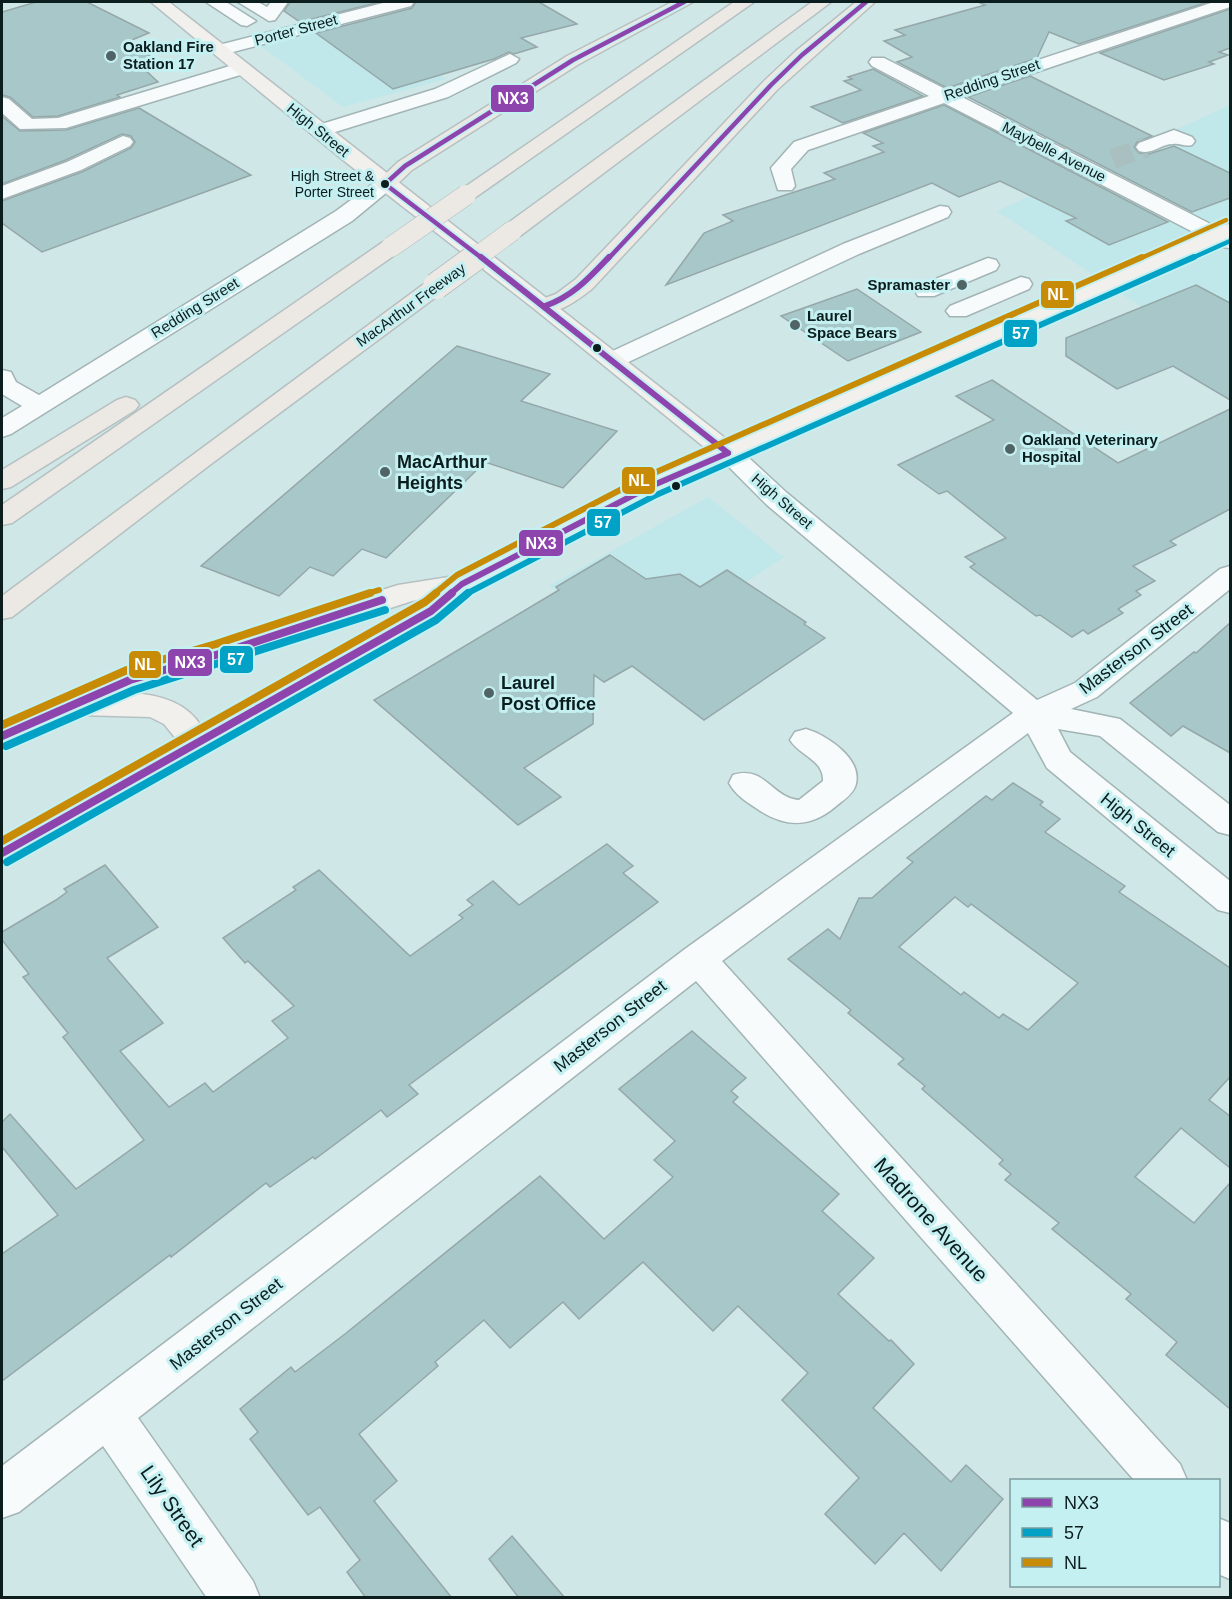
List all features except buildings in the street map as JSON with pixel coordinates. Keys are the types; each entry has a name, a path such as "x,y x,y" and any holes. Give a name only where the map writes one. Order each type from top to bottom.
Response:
{"highway":[{"path":"386,184 405,166 573,60 684,2"},
{"path":"2,517 745,2"},
{"name":"MacArthur Freeway","path":"2,610 198,461 822,2"},
{"path":"545,306 564,298 584,285 771,85 802,55 866,2"},
{"path":"2,481 391,247"}],"main road":[{"name":"High Street","path":"159,2 728,453"},
{"path":"2,852 196,745 430,611 462,584 650,487 1226,236"},
{"path":"2,736 130,680 209,658 408,592 462,584"},
{"path":"60,710 114,704 145,705 166,711 183,723 196,745"}],"street":[{"path":"215,2 247,21"},
{"path":"247,2 269,16 279,2"},
{"name":"Porter Street","path":"221,50 405,2"},
{"name":"Redding Street","path":"785,186 781,168 801,146 1230,2"},
{"path":"319,131 431,96 487,74 510,59"},
{"name":"Maybelle Avenue","path":"878,62 1087,169 1226,236"},
{"path":"2,103 27,125 59,124 243,68"},
{"path":"1146,147 1174,136 1185,141"},
{"path":"2,193 74,166 123,142"},
{"path":"1087,169 1113,159"},
{"name":"Redding Street","path":"2,429 344,216 386,184"},
{"path":"613,360 851,249 940,212"},
{"path":"998,271 935,297 998,271"},
{"path":"2,377 6,386 39,405"},
{"name":"High Street","path":"728,453 777,499 1034,714 1058,760 1230,900"},
{"name":"Masterson Street","path":"2,1495 698,959 1034,714 1086,690 1230,575"},
{"path":"1034,714 1109,727 1230,823"},
{"path":"745,783 783,809 796,813 807,811 839,786 841,774 836,762 806,740"},
{"name":"Madrone Avenue","path":"698,959 1163,1479"},
{"name":"Lily Street","path":"108,1414 236,1598"},
{"path":"1220,1544 1230,1556"}],"shaded area":[{"path":"388,14 428,40 400,48 446,79 343,107 261,46"},
{"path":"1230,105 1230,366 997,211"},
{"path":"708,497 784,557 643,650 549,586"}],"tunnel":[{"path":"1113,159 1146,147"}],"transit line":[{"name":"NX3","path":"684,2 573,60 405,166 385,184 545,306 728,453"},
{"name":"NX3","path":"545,306 564,299 584,284 771,85 802,55 866,2"},
{"name":"NL","path":"2,841 425,602 457,575 645,477 1226,220"},
{"name":"57","path":"7,862 436,620 468,593 654,496 1230,241"},
{"name":"NX3","path":"2,853 431,611 462,584 649,487 728,453"},
{"name":"NL","path":"2,725 127,670 216,644 379,590"},
{"name":"NX3","path":"2,736 130,680 219,654 382,600"},
{"name":"57","path":"6,746 134,690 222,664 385,610"}],"place":[{"name":"Oakland Fire Station 17","path":"111,56"},
{"name":"High Street & Porter Street","path":"385,184"},
{"name":"Spramaster","path":"962,285"},
{"name":"Laurel Space Bears","path":"795,325"},
{"name":"Oakland Veterinary Hospital","path":"1010,449"},
{"name":"MacArthur Heights","path":"385,472"},
{"name":"Laurel Post Office","path":"489,693"}]}
